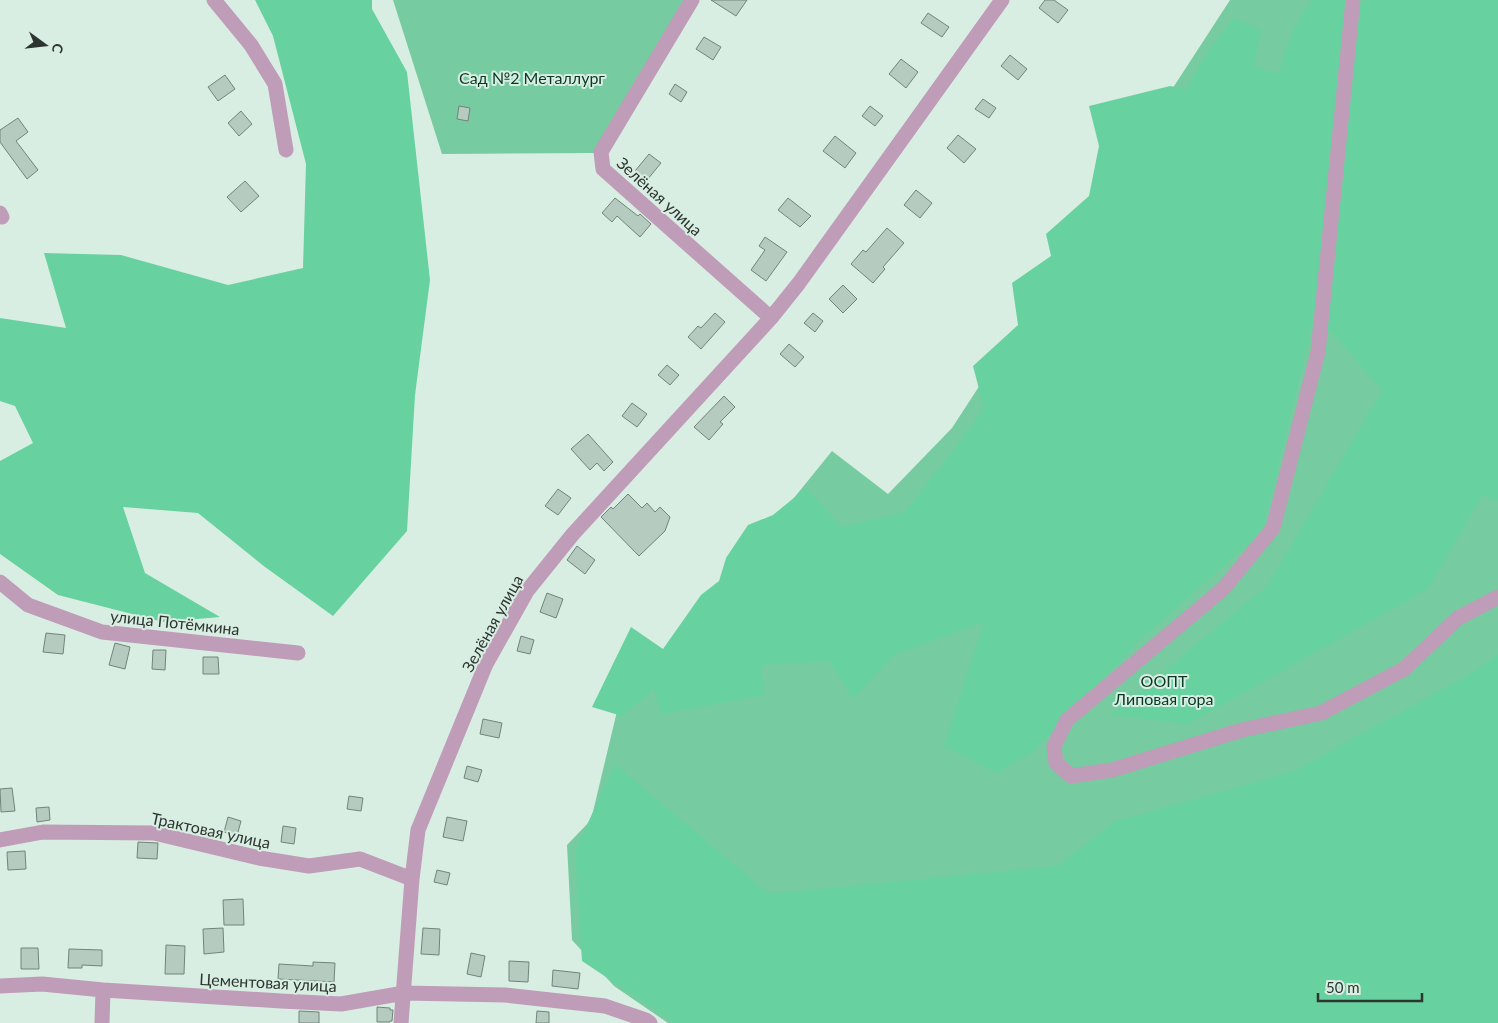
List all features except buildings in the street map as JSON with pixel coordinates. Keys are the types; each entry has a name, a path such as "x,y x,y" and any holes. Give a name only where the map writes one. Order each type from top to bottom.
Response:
{"street":[{"path":"214,0 251,45 275,84 286,150"},
{"name":"Зелёная улица","path":"692,0 601,152 602,169 772,318"},
{"name":"Зелёная улица","path":"401,1023 412,879 418,830 486,664 526,591 573,534 772,318 1002,0"},
{"path":"1353,0 1318,352 1273,528 1224,588 1067,720 1054,746 1056,763 1071,776 1112,770 1242,730 1321,713 1404,669 1458,618 1498,597"},
{"name":"улица Потёмкина","path":"0,582 28,605 102,632 298,653"},
{"name":"Трактовая улица","path":"0,840 43,832 154,833 259,858 309,866 360,859 412,879"},
{"name":"Цементовая улица","path":"0,986 42,984 281,1002 341,1004 404,993 505,995 604,1006 650,1023"},
{"path":"102,1023 103,990"}],"green space":[{"path":"255,0 372,0 372,9 407,72 430,280 415,395 407,531 333,616 265,567 198,513 123,507 145,573 220,617 163,622 58,595 0,554 0,461 33,443 15,406 0,401 0,318 66,328 44,253 121,255 228,285 303,268 306,164 273,36"},
{"name":"Сад №2 Металлург","path":"393,0 699,0 595,153 442,154"},
{"name":"ООПТ Липовая гора","path":"1230,0 1498,0 1498,1023 668,1023 614,986 572,940 567,845 591,820 635,636 666,656 832,451 888,494 952,428"},
{"path":"1311,0 1498,0 1498,501 1483,495 1428,589 1188,724 1111,715 1268,585 1382,390 1315,313 1263,531 1141,639 1034,751 997,773 944,746 984,622 894,655 853,699 829,661 761,665 764,695 661,714 654,689 622,716 592,707 631,627 663,649 701,595 719,581 726,558 748,525 773,515 806,488 842,527 905,512 984,408 973,366 1018,325 1012,283 1051,256 1046,234 1089,196 1099,146 1089,106 1170,86 1186,89 1212,46 1234,18 1261,30 1254,66 1278,74 1293,30"},
{"path":"1498,654 1498,1023 675,1023 582,961 575,851 615,764 769,894 1057,866 1114,822 1294,771 1473,672"}]}
